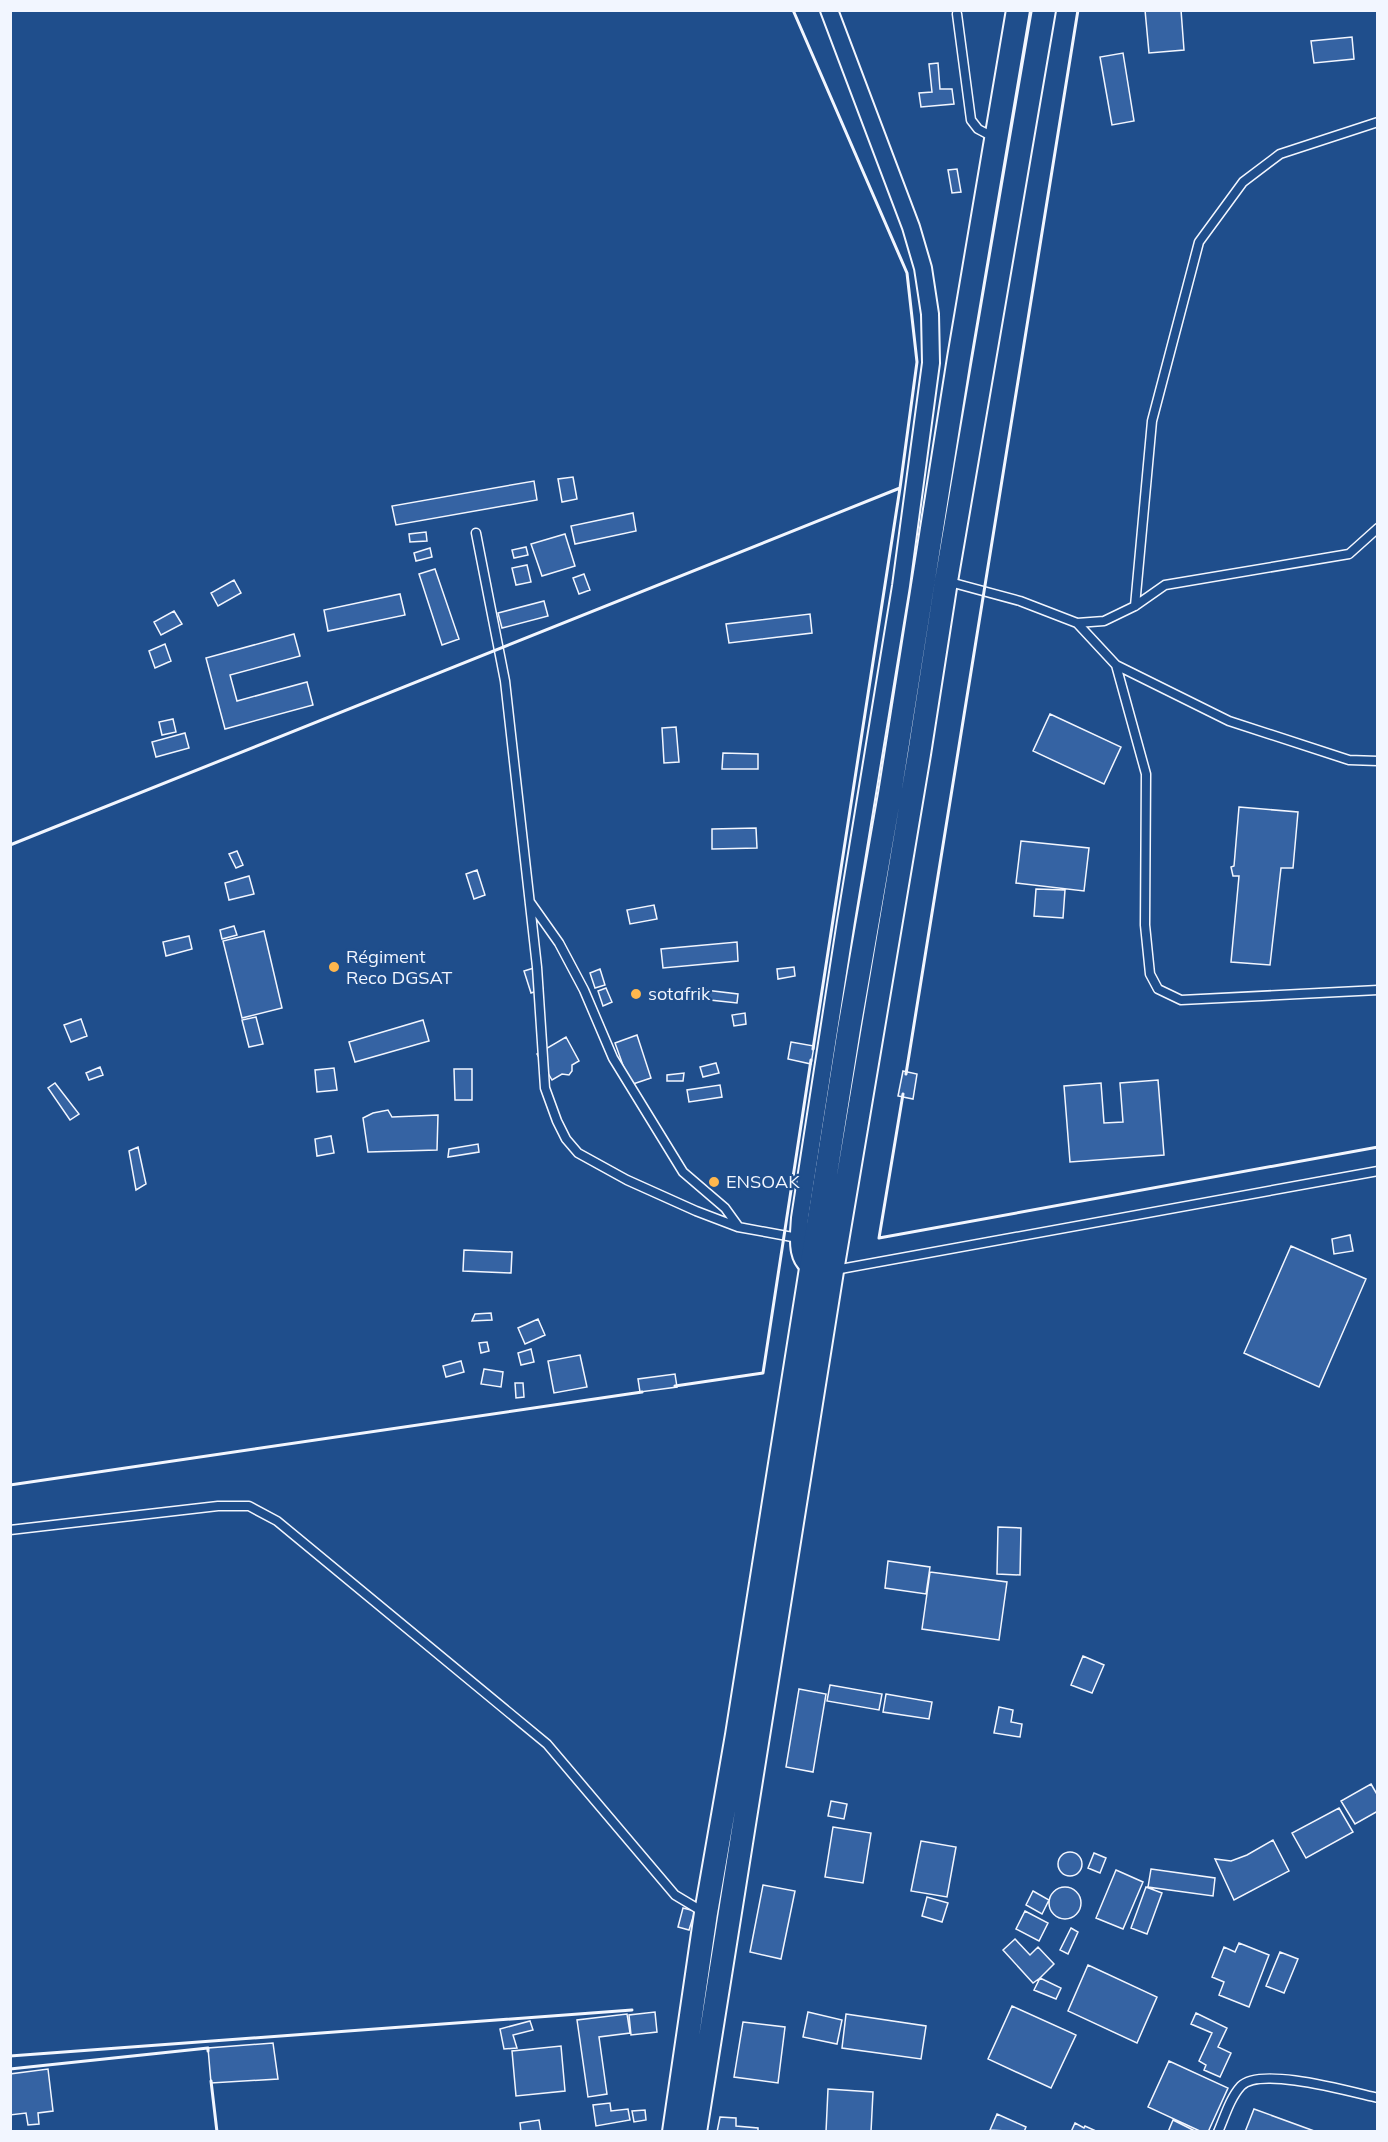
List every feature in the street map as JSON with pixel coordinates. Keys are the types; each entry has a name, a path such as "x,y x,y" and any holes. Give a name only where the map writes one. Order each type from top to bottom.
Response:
{"street":[{"path":"821,1269 804,1260 799,1249 798,1238 846,921 901,586 931,363 930,314 923,268 911,227 829,10"},
{"path":"674,2132 706,1913 739,1723 821,1269 917,766 959,358 1018,10"},
{"path":"936,578 1044,10"},
{"path":"695,2132 821,1269"}],"lane":[{"path":"957,14 971,120 978,129 997,139"},
{"path":"1135,606 1152,421 1199,242 1243,182 1280,154 1377,122"},
{"path":"936,578 1020,601 1077,623 1104,621 1135,606 1165,585 1349,554 1377,528"},
{"path":"476,533 505,681 537,968 545,1088 557,1121 566,1139 578,1154 627,1180 738,1227 798,1238"},
{"path":"1077,623 1116,665 1229,721 1349,760 1377,761"},
{"path":"1116,665 1146,774 1145,925 1150,974 1158,989 1181,1000 1377,990"},
{"path":"529,900 559,943 584,990 613,1058 683,1173 725,1208 738,1227"},
{"path":"821,1269 1377,1171"},
{"path":"10,1530 218,1506 249,1506 277,1521 547,1744 675,1895 706,1913"},
{"path":"1218,2132 1231,2100 1242,2084 1256,2078 1293,2081 1377,2098"}],"building":[{"path":"1145,10 1181,10 1184,50 1149,53"},
{"path":"1352,37 1354,59 1314,63 1311,41"},
{"path":"1123,53 1134,121 1112,125 1100,57"},
{"path":"938,63 940,89 952,89 954,104 921,107 919,93 932,92 929,64"},
{"path":"957,169 961,192 952,193 948,170"},
{"path":"573,477 577,499 562,502 558,479"},
{"path":"534,481 537,500 396,525 392,506"},
{"path":"633,513 636,531 575,544 571,526"},
{"path":"426,532 427,541 410,542 409,534"},
{"path":"565,534 575,566 542,576 531,544"},
{"path":"526,547 528,555 514,558 512,550"},
{"path":"430,548 432,557 416,561 414,553"},
{"path":"527,565 531,582 516,585 512,568"},
{"path":"435,569 459,639 442,645 419,574"},
{"path":"584,574 590,590 579,594 573,578"},
{"path":"234,580 241,593 218,606 211,593"},
{"path":"400,594 405,615 328,631 324,610"},
{"path":"544,601 548,616 502,628 498,613"},
{"path":"174,611 182,624 161,635 154,622"},
{"path":"810,614 812,633 729,643 726,624"},
{"path":"294,634 300,656 230,675 237,701 307,682 313,705 225,729 206,658"},
{"path":"165,644 171,661 155,668 149,651"},
{"path":"1050,714 1121,747 1104,784 1033,751"},
{"path":"173,719 176,732 162,735 159,722"},
{"path":"676,727 679,762 664,763 662,728"},
{"path":"185,733 189,748 156,757 152,742"},
{"path":"723,753 758,754 758,769 722,769"},
{"path":"1239,807 1298,812 1293,868 1281,868 1270,965 1231,962 1239,876 1233,876 1231,867 1234,866"},
{"path":"756,828 757,848 712,849 712,829"},
{"path":"1021,841 1089,848 1084,891 1016,883"},
{"path":"237,851 243,865 236,868 229,854"},
{"path":"477,870 485,895 474,899 466,874"},
{"path":"249,876 254,894 229,900 225,883"},
{"path":"1036,889 1065,890 1063,918 1034,916"},
{"path":"654,905 657,919 630,924 627,910"},
{"path":"234,926 237,935 222,939 220,930"},
{"path":"264,931 282,1008 242,1018 223,941"},
{"path":"189,936 192,949 166,956 163,942"},
{"path":"737,942 738,961 663,968 661,949"},
{"path":"537,967 543,989 531,993 524,971"},
{"path":"794,967 795,976 778,979 777,969"},
{"path":"600,969 605,985 595,988 590,973"},
{"path":"606,988 612,1002 603,1006 598,991"},
{"path":"705,990 738,994 737,1003 701,999"},
{"path":"745,1013 746,1024 734,1026 732,1015"},
{"path":"256,1017 263,1044 249,1047 242,1020"},
{"path":"81,1019 87,1036 71,1042 64,1025"},
{"path":"423,1020 429,1041 355,1062 349,1042"},
{"path":"637,1035 651,1078 630,1085 615,1043"},
{"path":"566,1037 579,1061 572,1065 569,1075 562,1074 552,1080 537,1054"},
{"path":"791,1042 814,1046 811,1064 788,1059"},
{"path":"716,1063 719,1073 703,1077 700,1067"},
{"path":"100,1067 103,1075 89,1080 86,1073"},
{"path":"334,1068 337,1090 317,1092 315,1070"},
{"path":"454,1069 472,1069 472,1100 455,1100"},
{"path":"903,1071 917,1074 913,1099 898,1096"},
{"path":"684,1073 683,1081 667,1081 667,1075"},
{"path":"1158,1080 1164,1155 1070,1162 1064,1086 1101,1083 1104,1123 1123,1122 1120,1083"},
{"path":"55,1083 79,1114 70,1120 48,1088"},
{"path":"720,1085 722,1097 689,1102 687,1090"},
{"path":"388,1110 392,1117 438,1115 437,1150 368,1152 363,1118"},
{"path":"331,1136 334,1153 317,1156 315,1139"},
{"path":"478,1144 479,1152 448,1157 449,1149"},
{"path":"138,1147 146,1184 136,1190 129,1151"},
{"path":"1350,1235 1353,1251 1334,1254 1332,1239"},
{"path":"1291,1246 1366,1279 1319,1387 1244,1353"},
{"path":"464,1250 512,1252 511,1273 463,1271"},
{"path":"491,1313 492,1320 472,1321 475,1314"},
{"path":"538,1319 545,1335 525,1344 518,1328"},
{"path":"487,1342 489,1351 481,1353 479,1343"},
{"path":"531,1349 534,1362 521,1365 518,1353"},
{"path":"580,1355 587,1387 554,1393 548,1361"},
{"path":"461,1361 464,1372 446,1377 443,1366"},
{"path":"484,1369 503,1372 501,1387 481,1384"},
{"path":"675,1374 677,1387 640,1392 638,1379"},
{"path":"515,1383 523,1383 524,1397 516,1398"},
{"path":"998,1527 1021,1528 1020,1575 997,1574"},
{"path":"888,1561 930,1567 926,1594 885,1588"},
{"path":"930,1572 1007,1582 999,1640 922,1629"},
{"path":"1083,1656 1104,1665 1092,1693 1071,1685"},
{"path":"830,1685 882,1694 879,1710 827,1701"},
{"path":"799,1689 826,1694 813,1772 786,1767"},
{"path":"886,1694 932,1702 929,1719 883,1712"},
{"path":"999,1707 1013,1710 1011,1722 1022,1724 1020,1737 994,1733"},
{"path":"1371,1784 1378,1796 1378,1811 1355,1824 1341,1801"},
{"path":"831,1801 847,1804 844,1819 828,1816"},
{"path":"1339,1808 1353,1832 1306,1858 1292,1833"},
{"path":"833,1827 871,1833 863,1883 825,1877"},
{"path":"1273,1840 1289,1871 1234,1900 1215,1859 1231,1861"},
{"path":"921,1841 956,1847 947,1897 911,1891"},
{"path":"1070,1852 1075,1853 1081,1859 1081,1869 1075,1875 1070,1876 1065,1875 1059,1869 1058,1864 1059,1859 1065,1853"},
{"path":"1094,1853 1106,1858 1100,1873 1088,1868"},
{"path":"1151,1869 1215,1878 1213,1896 1148,1887"},
{"path":"1116,1870 1143,1882 1123,1929 1096,1918"},
{"path":"763,1885 795,1891 781,1959 750,1952"},
{"path":"1065,1887 1076,1892 1081,1903 1076,1914 1065,1919 1054,1914 1049,1903 1054,1892"},
{"path":"1146,1887 1162,1893 1147,1934 1131,1928"},
{"path":"1033,1891 1049,1900 1042,1914 1026,1905"},
{"path":"927,1897 948,1903 942,1922 922,1916"},
{"path":"683,1908 695,1911 689,1930 678,1927"},
{"path":"1025,1911 1048,1923 1039,1941 1016,1929"},
{"path":"1071,1928 1078,1932 1068,1954 1060,1950"},
{"path":"1015,1939 1030,1955 1038,1947 1054,1964 1033,1983 1003,1950"},
{"path":"1239,1943 1269,1955 1249,2007 1219,1995 1224,1982 1212,1977 1224,1947 1235,1952"},
{"path":"1280,1952 1298,1959 1284,1993 1266,1986"},
{"path":"1088,1965 1157,1997 1137,2043 1068,2011"},
{"path":"1040,1978 1061,1988 1056,1999 1034,1990"},
{"path":"1012,2006 1076,2035 1051,2088 988,2059"},
{"path":"655,2012 657,2032 631,2035 629,2015"},
{"path":"808,2012 842,2020 837,2044 803,2037"},
{"path":"1196,2013 1227,2028 1218,2047 1231,2053 1220,2077 1204,2070 1206,2065 1199,2061 1212,2033 1191,2024"},
{"path":"627,2014 630,2033 599,2037 607,2094 588,2097 577,2020"},
{"path":"846,2014 926,2026 921,2059 842,2048"},
{"path":"530,2021 533,2030 513,2035 517,2048 504,2049 500,2029"},
{"path":"743,2022 785,2027 778,2083 734,2077"},
{"path":"273,2043 278,2079 211,2083 208,2048"},
{"path":"561,2046 565,2091 516,2096 512,2051"},
{"path":"1169,2061 1228,2088 1208,2132 1202,2132 1148,2107"},
{"path":"48,2069 53,2111 38,2113 39,2124 28,2125 26,2113 10,2115 10,2074"},
{"path":"828,2089 873,2092 871,2132 826,2132"},
{"path":"610,2103 611,2111 628,2109 630,2120 596,2126 593,2105"},
{"path":"1254,2109 1317,2132 1245,2132"},
{"path":"645,2110 646,2120 634,2122 632,2111"},
{"path":"997,2114 1026,2127 1024,2132 990,2130"},
{"path":"720,2117 736,2118 736,2126 758,2128 758,2132 717,2132"},
{"path":"539,2120 541,2132 521,2132 520,2123"},
{"path":"1173,2120 1197,2132 1168,2132"},
{"path":"1075,2123 1084,2128 1085,2126 1098,2132 1071,2132"}],"wall":[{"path":"10,845 900,488 917,362 907,273 793,10"},
{"path":"906,1074 1078,10"},
{"path":"813,1049 900,488"},
{"path":"675,1386 763,1373 811,1060"},
{"path":"903,1094 879,1238 1378,1147"},
{"path":"10,1485 642,1392"},
{"path":"10,2056 632,2010"},
{"path":"10,2069 208,2048 208,2051"},
{"path":"211,2081 217,2132"}],"place":[{"name":"Régiment Reco DGSAT","path":"334,967"},
{"name":"sotafrik","path":"636,994"},
{"name":"ENSOAK","path":"714,1182"}]}
